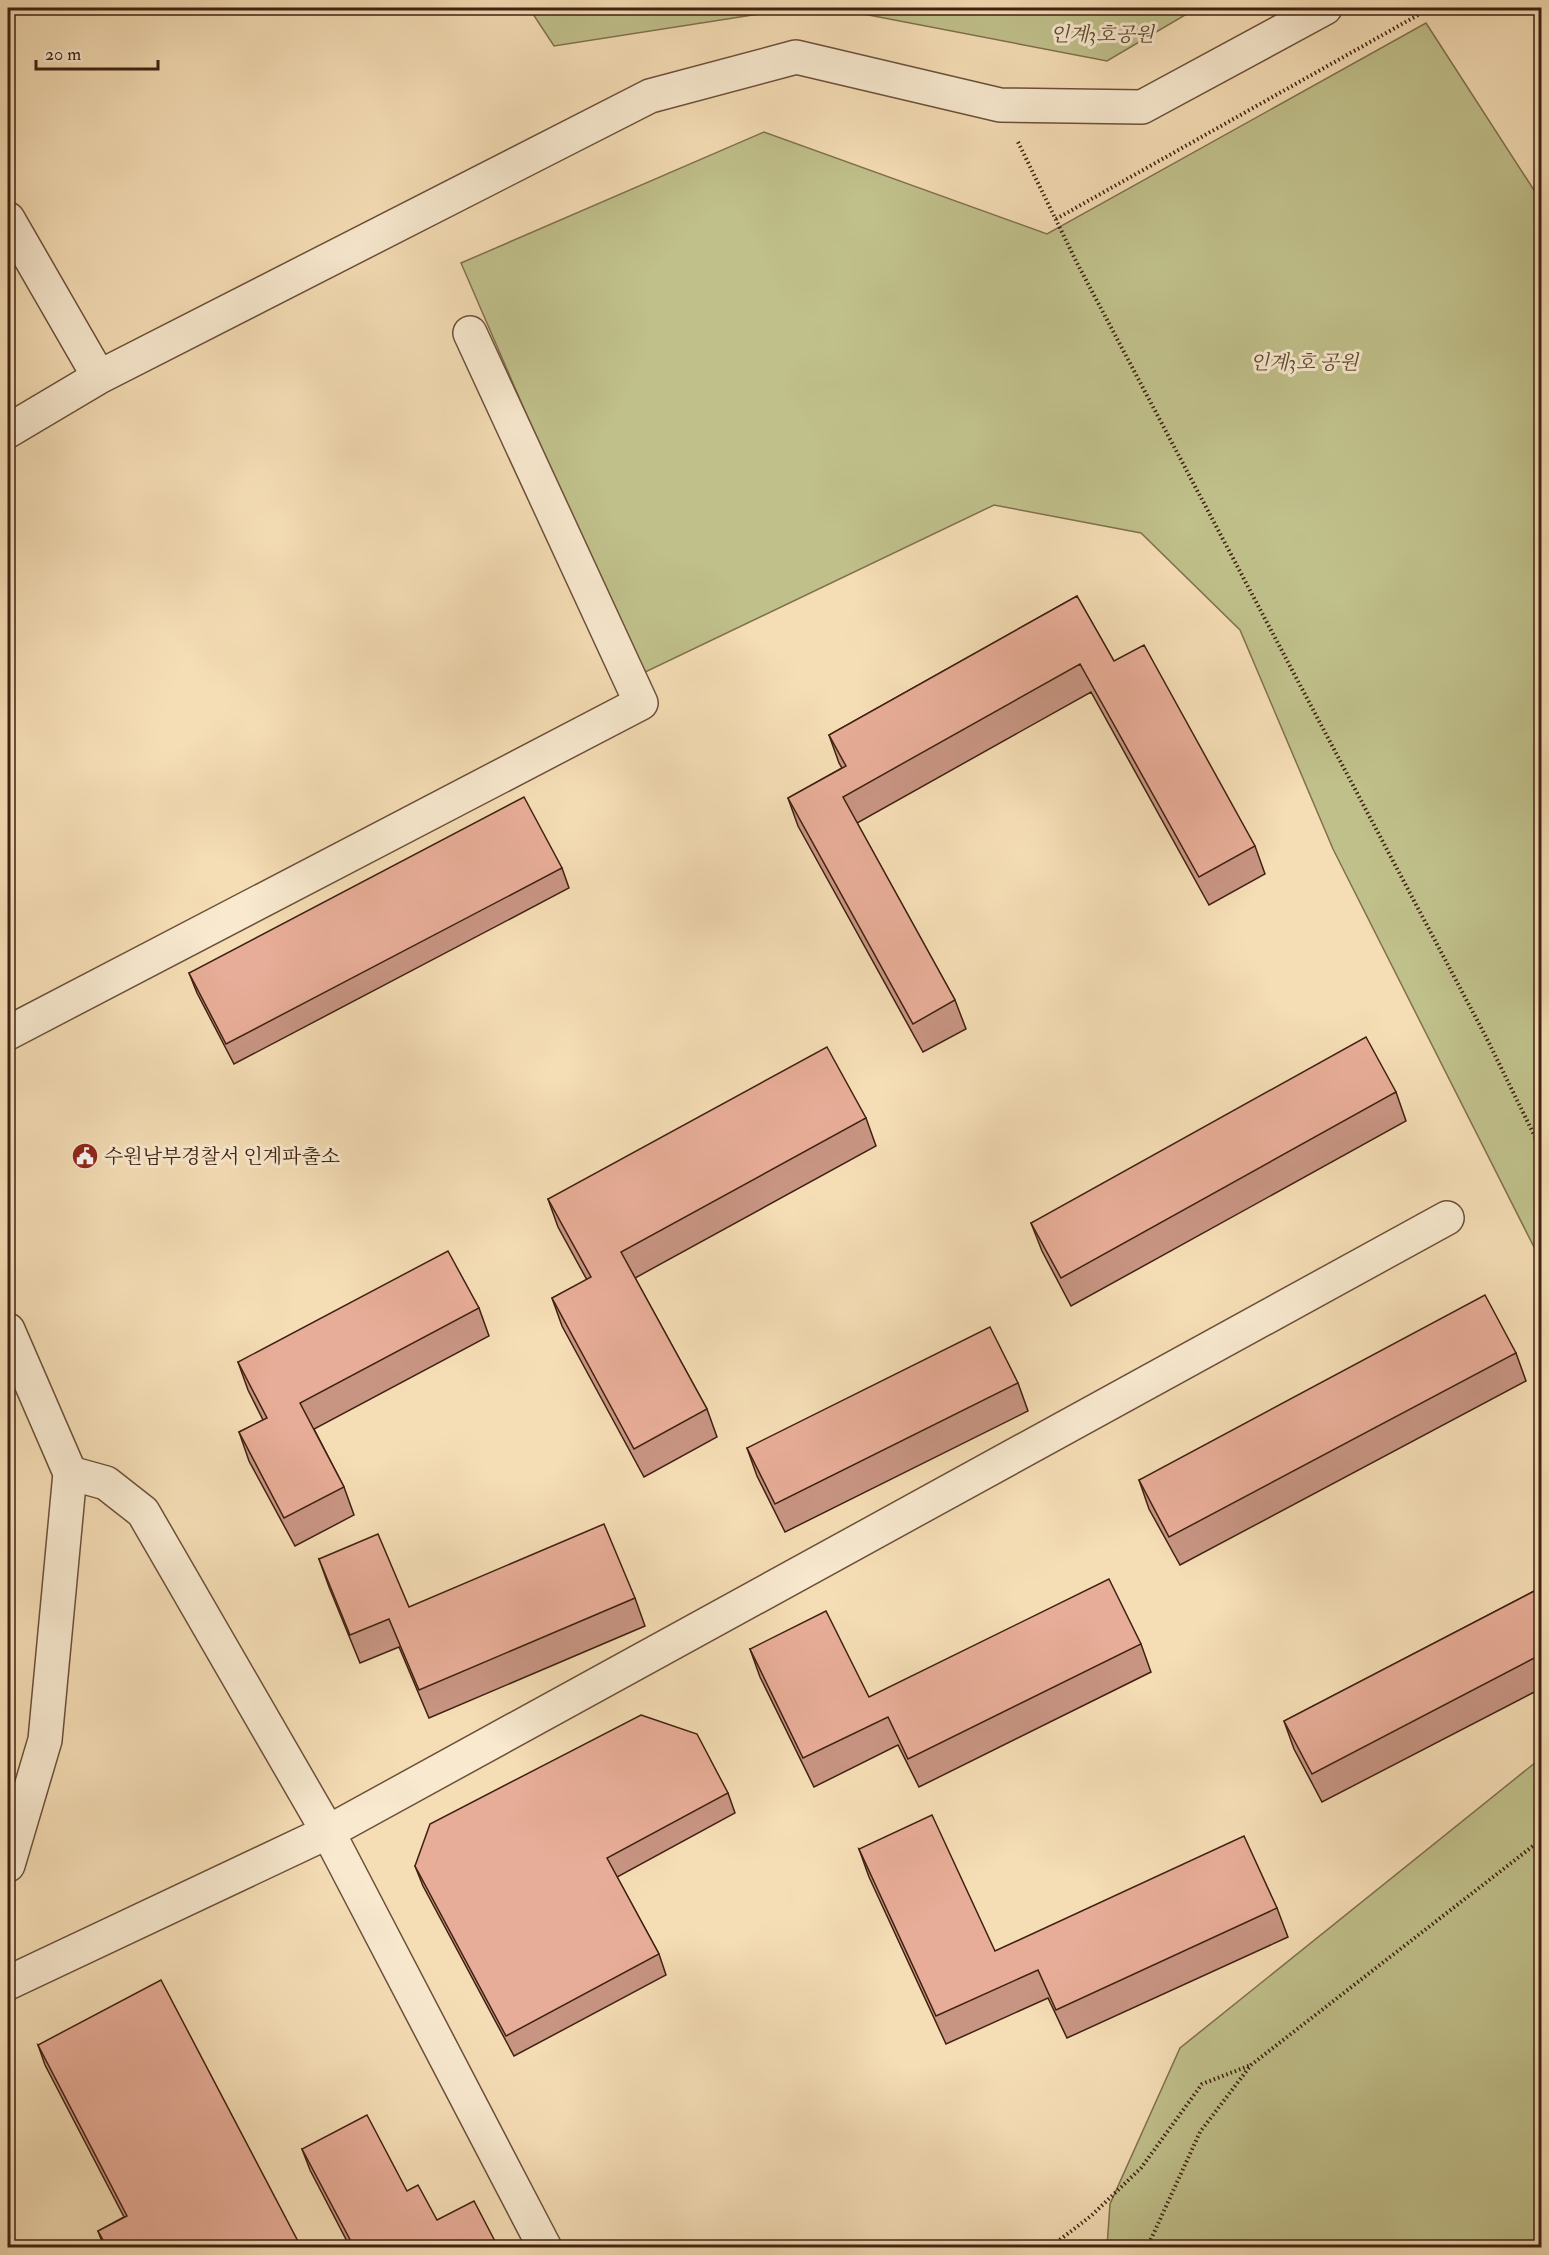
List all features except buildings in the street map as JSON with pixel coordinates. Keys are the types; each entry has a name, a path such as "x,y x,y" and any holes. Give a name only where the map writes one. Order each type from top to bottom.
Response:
{"street":[{"path":"8,431 99,377 650,96 795,57 1000,105 1142,107 1325,8"},
{"path":"8,219 99,377"},
{"path":"8,1033 641,703 470,333"},
{"path":"8,1983 328,1832 1447,1218"},
{"path":"8,1330 70,1473 45,1740 9,1856"},
{"path":"70,1473 106,1483 143,1512 328,1832 545,2247"}],"path":[{"path":"1056,219 1418,15 1421,8"},
{"path":"1000,105 1056,219 1486,1037 1542,1150"},
{"path":"1147,2247 1200,2132 1251,2065 1542,1839"},
{"path":"1049,2247 1091,2216 1141,2168 1202,2084 1251,2065"}],"green space":[{"path":"529,8 798,8 554,46"},
{"name":"인계3호공원","path":"832,8 1197,8 1107,61"},
{"name":"인계3호 공원","path":"1426,23 1541,201 1541,1261 1333,849 1240,630 1141,533 994,505 639,675 461,263 764,132 1047,234"},
{"path":"1541,1758 1541,2247 1107,2247 1110,2204 1180,2048"}],"place":[{"name":"수원남부경찰서 인계파출소","path":"85,1156"}]}
